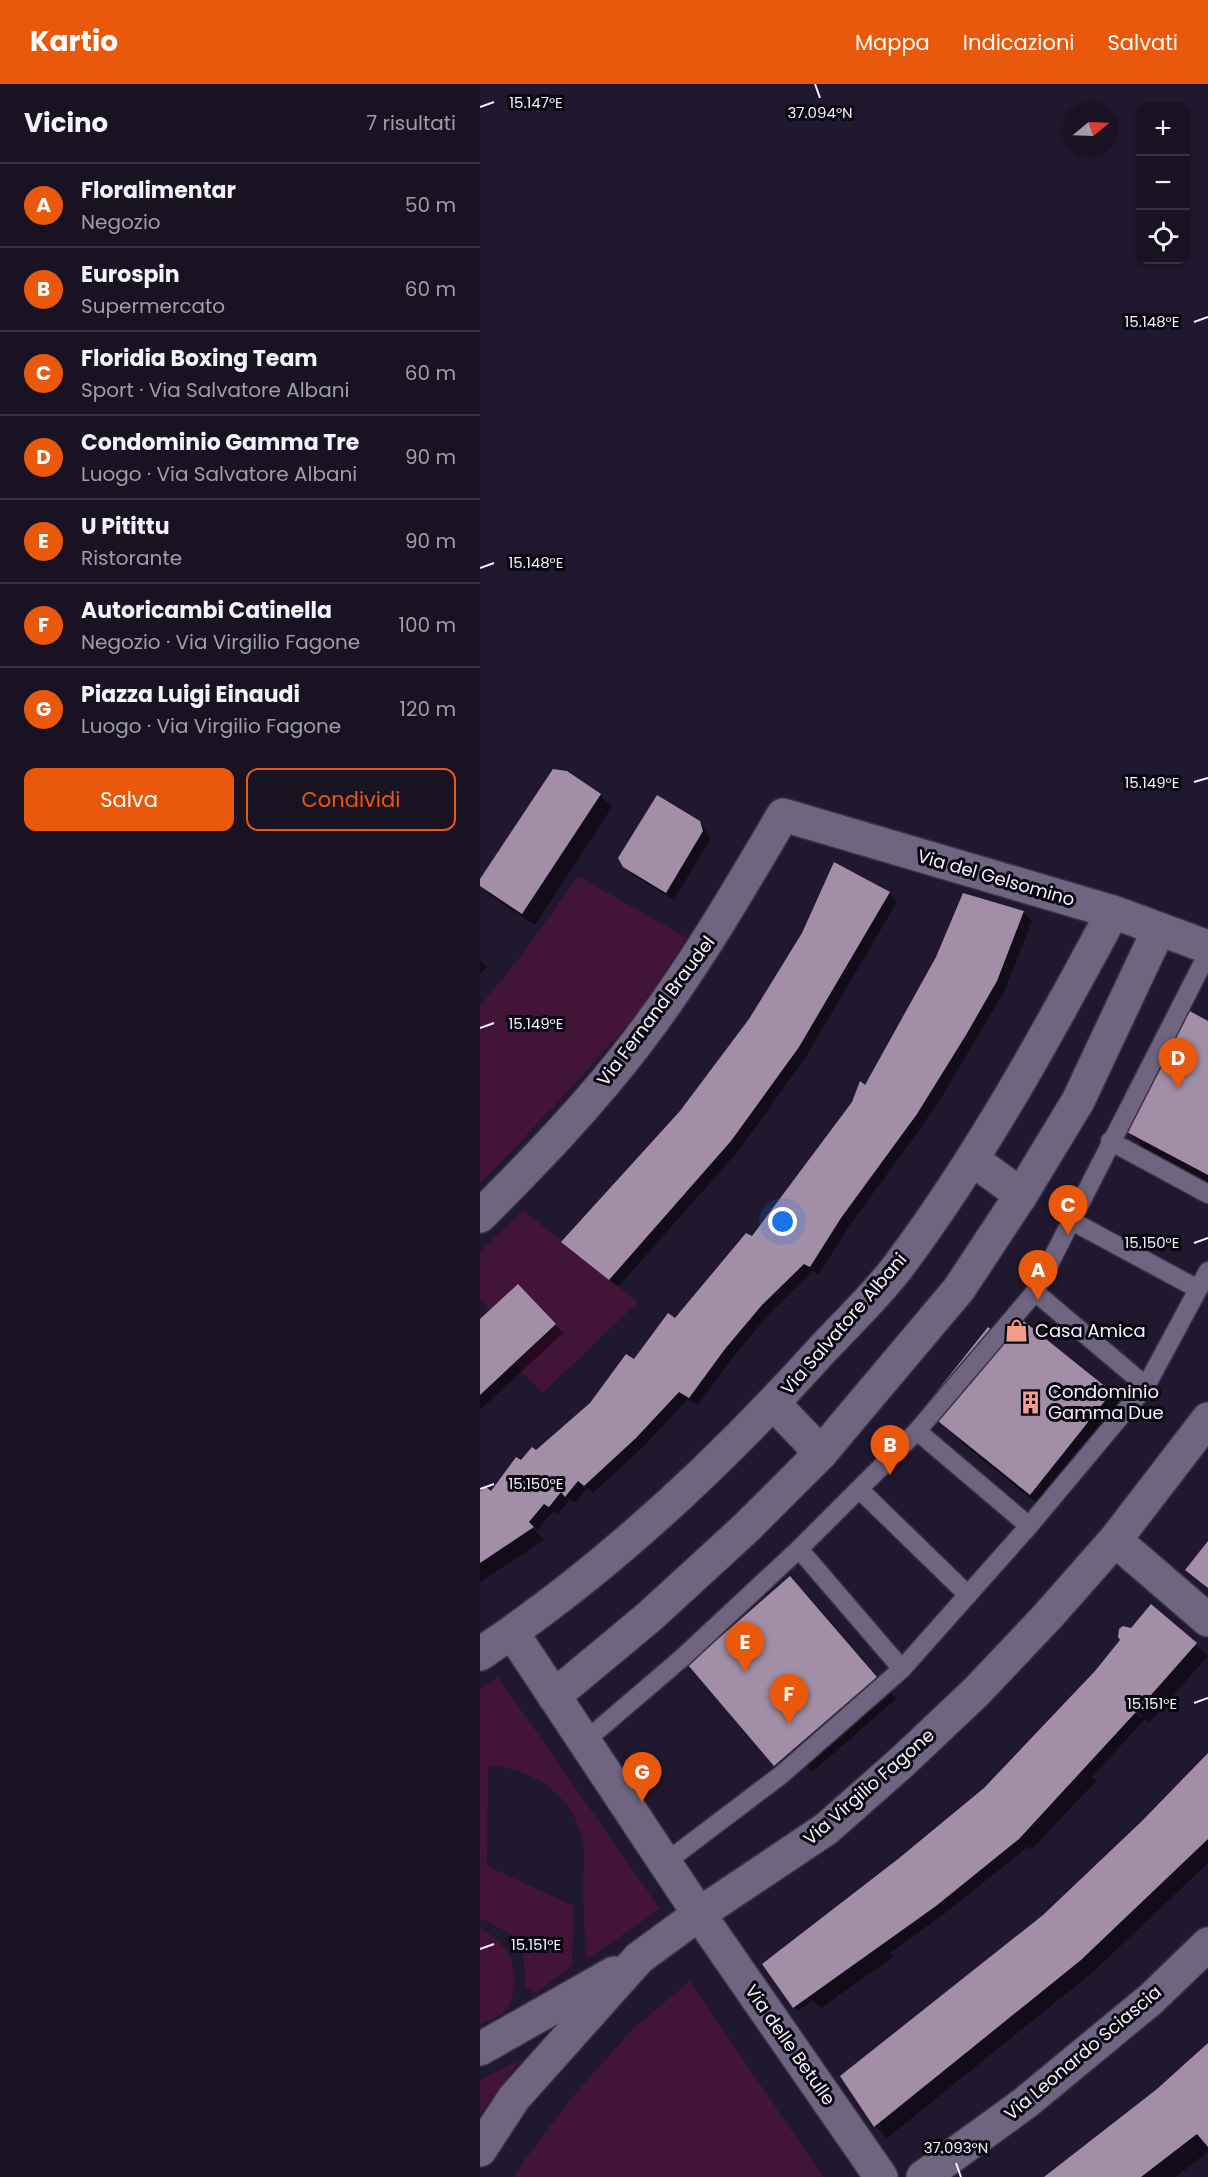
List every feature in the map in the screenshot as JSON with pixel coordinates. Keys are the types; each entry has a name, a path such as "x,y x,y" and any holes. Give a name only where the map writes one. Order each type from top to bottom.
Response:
{"street":[{"name":"Via del Gelsomino","path":"783,815 1113,912 1208,947"},
{"name":"Via Fernand Braudel","path":"480,1216 552,1144 638,1041 715,931 783,815"},
{"name":"Via Salvatore Albani","path":"480,1654 513,1634 612,1556 662,1511 774,1404 899,1266 972,1159 1027,1071 1113,912"},
{"path":"554,1696 649,1617 747,1528 821,1453 959,1289 1021,1195 1077,1101 1159,929"},
{"path":"972,1159 1021,1195"},
{"path":"774,1404 821,1453"},
{"name":"Via Virgilio Fagone","path":"480,2151 514,2098 639,1958 699,1914 826,1828 902,1762 976,1692 1032,1634 1115,1540 1208,1419"},
{"path":"1115,1540 1208,1620"},
{"name":"Via delle Betulle","path":"513,1634 699,1914 881,2177"},
{"name":"Via Leonardo Sciascia","path":"923,2177 1026,2103 1150,1999 1208,1944"},
{"path":"480,2049 639,1958"}],"lane":[{"path":"585,1741 682,1658 799,1549 917,1431 1035,1292 1208,953"},
{"path":"1110,1142 1208,1194"},
{"path":"1070,1220 1198,1289"},
{"path":"666,1863 781,1774 902,1669 1029,1526 1146,1386 1208,1271"},
{"path":"1035,1292 1146,1386"},
{"path":"917,1431 1029,1526"},
{"path":"859,1489 968,1595"},
{"path":"799,1549 902,1669"}],"shaded area":[{"path":"578,876 687,938 633,1019 560,1100 480,1183 480,1006 521,956"},
{"path":"523,1210 638,1302 543,1393 514,1364 555,1324 490,1310 480,1299 480,1252"},
{"path":"498,1677 660,1909 590,1957 586,1955 583,1894 584,1848 580,1830 573,1815 551,1789 537,1779 522,1772 488,1766 487,1866 574,1906 572,1964 565,1972 535,1993 525,1987 524,1958 518,1942 513,1936 480,1918 480,1688"},
{"path":"480,1928 496,1939 508,1953 513,1966 514,1983 512,1999 505,2011 480,2025"},
{"path":"690,1981 823,2177 514,2177 570,2100 603,2062 635,2027"},
{"path":"520,2060 480,2114 480,2080"}],"building":[{"path":"553,769 567,771 601,794 522,914 480,886 480,879"},
{"path":"657,795 700,821 703,831 666,893 623,867 618,858"},
{"path":"834,862 890,892 799,1047 731,1141 609,1280 561,1242 680,1111 749,1019 802,933"},
{"path":"963,893 1024,911 997,981 917,1114 841,1218 810,1267 804,1264 762,1305 725,1349 689,1398 679,1392 636,1438 584,1486 578,1481 565,1497 561,1492 549,1507 544,1504 529,1522 534,1527 480,1563 480,1491 486,1487 491,1491 516,1457 521,1460 532,1447 536,1450 590,1403 626,1354 634,1359 668,1313 675,1318 746,1233 752,1236 852,1102 860,1081 865,1085 936,957"},
{"path":"1188,1010 1208,1021 1208,1175 1125,1131"},
{"path":"518,1284 556,1324 480,1395 480,1319"},
{"name":"Condominio Gamma Due","path":"1021,1319 1112,1392 1030,1495 923,1409 988,1327 1004,1341"},
{"path":"1208,1541 1208,1588 1185,1570"},
{"path":"790,1576 877,1677 774,1766 688,1665"},
{"path":"1151,1604 1197,1643 1136,1712 1019,1839 936,1906 793,2008 762,1964 898,1859 984,1788 1095,1671 1120,1640 1119,1629 1123,1626 1131,1628"},
{"path":"1208,1753 1208,1839 1081,1960 874,2127 840,2076 1043,1915 1142,1821"},
{"path":"1208,2043 1208,2147 1197,2134 1141,2177 1044,2177 1157,2089"}],"place":[{"name":"Condominio Gamma Tre","path":"1178,1088"},
{"name":"Floridia Boxing Team","path":"1068,1235"},
{"name":"Floralimentar","path":"1038,1300"},
{"name":"Casa Amica","path":"1017,1331"},
{"name":"Condominio Gamma Due","path":"1030,1402"},
{"name":"Eurospin","path":"890,1475"},
{"name":"U Pitittu","path":"745,1672"},
{"name":"Autoricambi Catinella","path":"789,1724"},
{"name":"Piazza Luigi Einaudi","path":"642,1802"}]}
